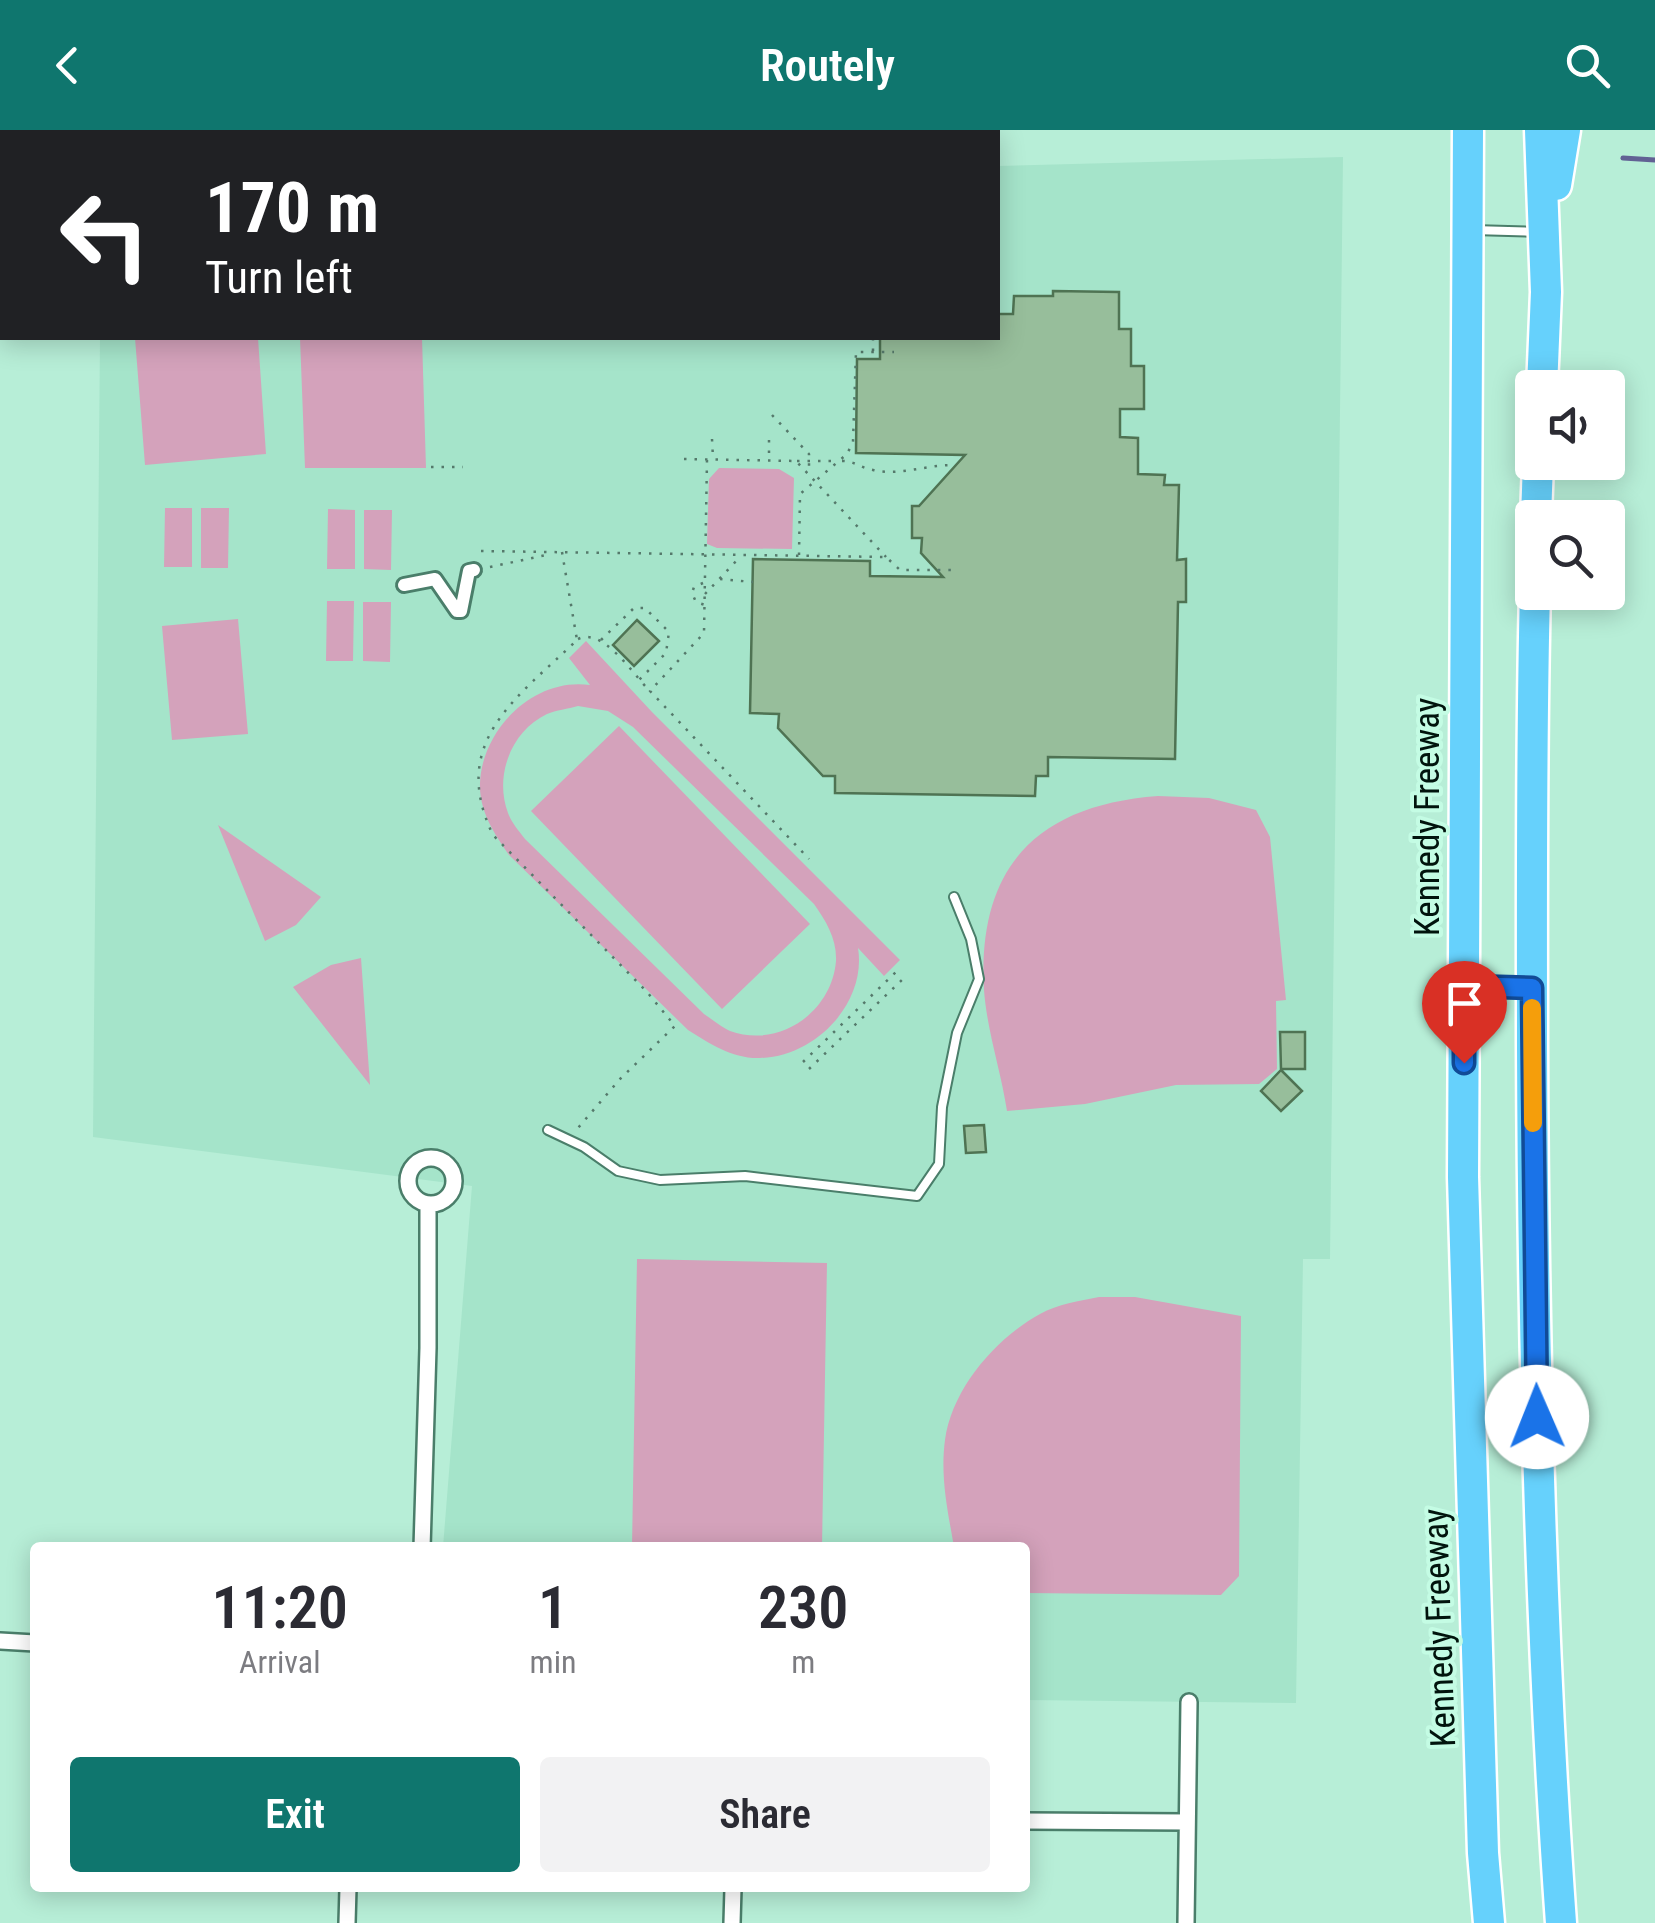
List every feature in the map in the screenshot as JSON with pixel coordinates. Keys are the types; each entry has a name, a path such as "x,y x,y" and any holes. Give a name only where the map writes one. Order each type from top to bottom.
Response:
{"highway":[{"name":"Kennedy Freeway","path":"1468,130 1464,1225 1482,1833 1489,1923"},
{"path":"1540,130 1546,292"},
{"path":"1543,370 1546,292 1564,130"},
{"path":"1535,610 1532,988 1538,1452 1549,1762 1561,1923"}],"street":[{"path":"404,585 434,579 460,612 469,571 474,570"},
{"path":"422,1542 428,1204"},
{"path":"0,1642 30,1643"},
{"path":"1186,1923 1188,1702"},
{"path":"1030,1820 1186,1822"},
{"path":"347,1923 348,1892"},
{"path":"732,1892 732,1923"}],"lane":[{"path":"1467,230 1544,233"},
{"path":"548,1130 618,1171 660,1180 745,1176 917,1196 939,1164 942,1108 956,1033 979,979 972,939 954,896"},
{"path":"1464,986 1532,988"}],"path":[{"path":"873,352 874,340"},
{"path":"798,556 800,494 847,454 854,442 856,352 894,352"},
{"path":"772,415 808,454 809,475"},
{"path":"712,439 713,460"},
{"path":"769,440 769,460"},
{"path":"684,460 853,461 872,470 914,471 923,465 952,465"},
{"path":"650,691 704,633 707,460"},
{"path":"796,461 900,570 955,570"},
{"path":"432,466 462,467"},
{"path":"481,551 886,558"},
{"path":"474,570 554,552"},
{"path":"562,552 577,640"},
{"path":"705,594 740,556"},
{"path":"720,579 752,582"},
{"path":"704,605 696,602 692,591 705,583"},
{"path":"601,640 634,608 645,608 668,632 666,653 639,680"},
{"path":"568,1139 675,1026 493,836 482,814 478,772 490,730 506,710 577,640 590,636 601,640 808,859"},
{"path":"803,1062 900,968"},
{"path":"809,1069 905,977"}],"shaded area":[{"path":"1343,157 1330,1259 1303,1259 1296,1703 1030,1700 1030,1542 443,1542 472,1186 93,1137 100,340 1000,340 1000,166"},
{"path":"135,340 258,340 266,454 145,465"},
{"path":"300,340 422,340 426,468 305,468"},
{"path":"719,468 779,469 794,478 792,549 717,548 707,544 709,479"},
{"path":"165,508 192,508 192,567 164,567"},
{"path":"201,508 229,508 228,568 201,568"},
{"path":"328,509 355,510 355,569 327,569"},
{"path":"364,510 392,510 391,570 364,569"},
{"path":"327,601 354,601 353,661 326,661"},
{"path":"363,602 391,602 390,662 363,661"},
{"path":"238,619 248,734 172,740 162,626"},
{"path":"586,641 900,960 884,976 858,948 854,988 845,1007 818,1037 780,1055 750,1058 731,1053 688,1030 503,847 482,803 483,763 501,726 531,698 549,689 590,685 569,658","holes":["578,706 608,711 633,727 823,917 835,945 836,961 825,996 800,1022 767,1035 748,1035 730,1031 704,1014 513,823 503,784 509,756 524,731 547,714"]},
{"path":"619,726 810,924 722,1009 531,811"},
{"path":"1158,796 1209,798 1256,810 1270,837 1286,1000 1276,1001 1277,1069 1259,1084 1176,1085 1085,1104 1007,1111 984,990 991,909 1004,876 1023,850 1048,829 1079,813"},
{"path":"218,825 321,897 296,925 265,941"},
{"path":"361,958 370,1085 293,987 331,965"},
{"path":"637,1259 827,1263 822,1542 632,1542"},
{"path":"1099,1297 1135,1297 1241,1316 1239,1576 1221,1595 1030,1593 1030,1542 953,1542 943,1467 945,1440 956,1402 978,1367 1007,1337 1040,1314"}],"building":[{"path":"1053,291 1119,292 1119,329 1131,329 1131,366 1144,366 1144,409 1120,409 1120,437 1138,438 1138,474 1165,475 1164,485 1179,485 1177,560 1186,559 1186,602 1178,602 1175,759 1048,757 1048,776 1036,776 1035,796 835,793 835,776 823,776 778,728 779,714 750,713 753,559 870,561 870,576 943,577 921,553 922,538 912,538 912,506 919,506 965,455 856,453 857,359 880,359 880,340 1000,340 1000,314 1013,314 1014,296 1053,296"},
{"path":"637,620 659,641 634,666 613,645"},
{"path":"1280,1032 1305,1032 1305,1069 1281,1069"},
{"path":"1281,1070 1302,1091 1281,1111 1261,1091"},
{"path":"984,1125 986,1152 966,1153 964,1126"}],"waterway":[{"path":"1623,158 1655,160"}],"slow traffic":[{"path":"1532,1008 1533,1123"}],"route":[{"path":"1464,1063 1464,986 1532,988 1537,1417"}]}
